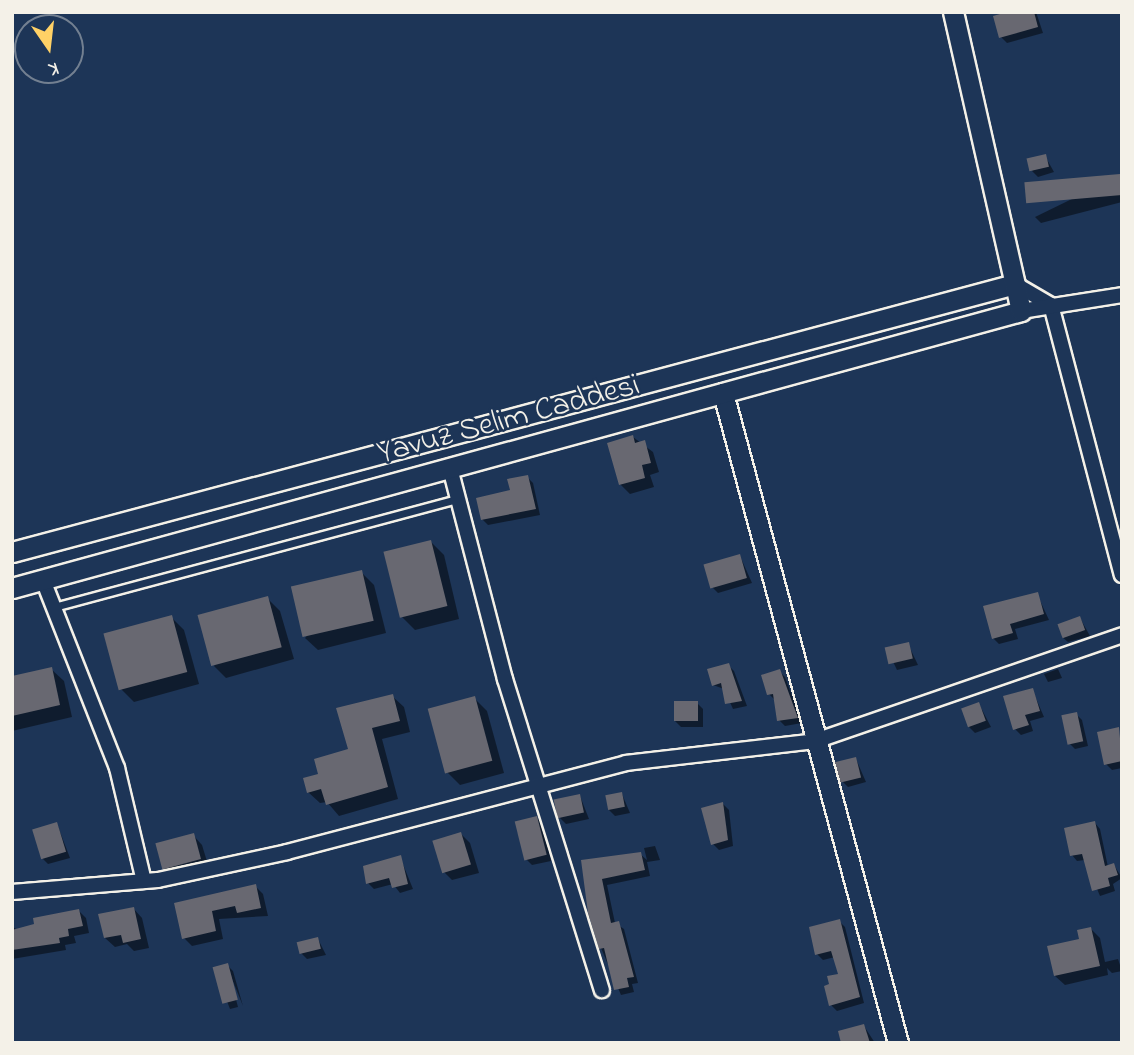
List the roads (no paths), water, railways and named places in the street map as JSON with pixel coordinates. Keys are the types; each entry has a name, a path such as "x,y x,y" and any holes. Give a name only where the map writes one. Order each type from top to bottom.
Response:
{"street":[{"path":"953,12 1021,311 1122,295"},
{"path":"1015,284 1051,305 1122,575"},
{"name":"Yavuz Selim Caddesi","path":"12,552 1015,284"},
{"name":"Yavuz Selim Caddesi","path":"12,588 1021,311"},
{"path":"723,393 898,1043"},
{"path":"450,468 505,679 602,990"},
{"path":"43,580 117,768 144,881"},
{"path":"12,892 144,881 287,852 626,763 815,741 1122,635"}],"lane":[{"path":"54,607 458,499"}]}
